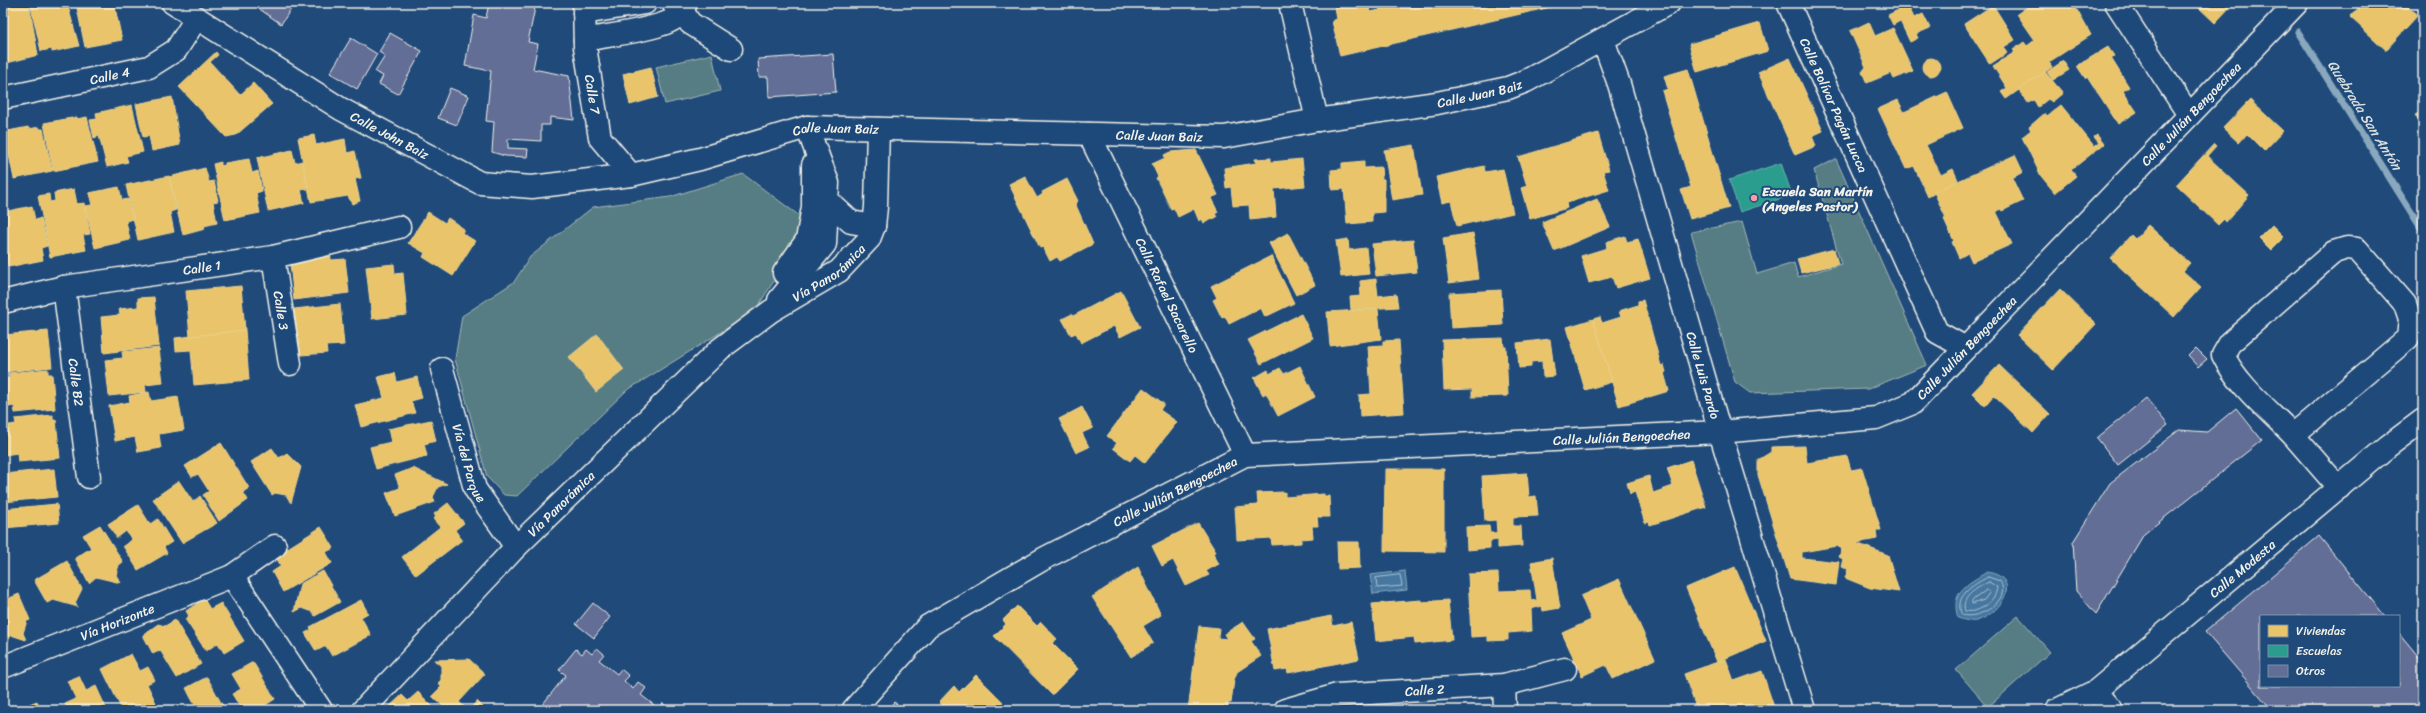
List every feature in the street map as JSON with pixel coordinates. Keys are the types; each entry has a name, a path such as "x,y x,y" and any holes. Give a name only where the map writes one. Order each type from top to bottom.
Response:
{"street":[{"name":"Calle John Baiz","path":"173,3 196,19 341,109 480,183 532,187 631,175"},
{"path":"584,8 645,3"},
{"path":"1290,3 1317,120"},
{"name":"Calle Juan Baiz","path":"631,175 700,159 806,127 1224,137 1317,120 1437,103 1508,88 1602,40 1669,3"},
{"name":"Calle Bolívar Pagán Lucca","path":"1788,3 1937,332 1964,347"},
{"path":"2116,3 2189,115"},
{"name":"Calle Julián Bengoechea","path":"853,710 928,626 1045,558 1245,455 1720,432 1876,418 1913,402 1964,347 2297,3"},
{"path":"585,40 660,24 675,17 680,4"},
{"path":"680,4 690,23 731,49"},
{"name":"Calle 7","path":"584,8 585,40 600,138 631,175"},
{"name":"Calle 4","path":"3,98 149,66 176,50 196,19"},
{"name":"Calle Luis Pardo","path":"1602,40 1619,84 1720,432 1804,710"},
{"name":"Vía Panorámica","path":"771,310 825,244 829,202 828,183 806,127"},
{"name":"Vía Panorámica","path":"363,710 516,547 720,349 771,310 838,271 871,236 874,226 878,129"},
{"name":"Calle Rafael Sacarello","path":"1089,134 1245,455"},
{"name":"Vía Panorámica","path":"771,310 777,282 807,240 813,207 813,169 816,152"},
{"path":"829,202 851,222 874,226"},
{"name":"Calle 1","path":"3,302 64,287 273,257 399,227"},
{"path":"2293,435 2408,338 2410,319 2405,304 2357,249 2347,248 2334,252 2230,343 2223,355 2227,365 2293,435 2339,488"},
{"name":"Calle 3","path":"273,257 290,364"},
{"name":"Calle B2","path":"64,287 88,478"},
{"name":"Vía del Parque","path":"442,369 475,489 516,547"},
{"name":"Calle Modesta","path":"2057,710 2096,691 2387,447 2423,420"},
{"name":"Vía Horizonte","path":"3,667 232,576 274,546"},
{"path":"232,576 321,710"},
{"name":"Calle 2","path":"1285,710 1337,695 1504,685 1565,669"},
{"path":"1504,685 1505,710"},
{"path":"2096,691 2112,710"}],"green space":[{"path":"712,54 720,91 665,104 656,67"},
{"path":"1836,159 1927,365 1868,389 1750,393 1735,382 1691,232 1742,222 1757,274 1794,263 1798,277 1841,264 1814,170"},
{"path":"743,174 805,220 801,238 755,311 626,391 517,496 504,495 487,477 455,359 462,316 514,282 530,257 593,207 670,197"},
{"path":"2018,616 2050,652 1988,707 1956,670"}],"water":[{"path":"1405,571 1407,590 1373,594 1370,575"},
{"path":"1987,572 1998,576 2005,581 2007,589 2000,604 1993,612 1976,621 1958,618 1956,602 1958,595 1967,585"}],"building: Viviendas":[{"path":"3,3 29,3 38,55 3,64"},
{"path":"48,3 67,3 79,46 52,52 52,49 41,51 31,7"},
{"path":"87,3 114,3 122,40 85,47 77,8 88,5"},
{"path":"1334,3 1368,3 1370,12 1380,10 1378,3 1554,3 1555,6 1340,56 1332,21 1337,19"},
{"path":"2033,3 2073,3 2091,35 2049,62 2052,67 2006,99 2001,92 2007,88 1993,66 2015,52 2013,50 2024,42 2027,46 2035,40 2017,14"},
{"path":"2194,3 2234,3 2215,23"},
{"path":"2363,3 2405,3 2418,15 2386,50 2350,17"},
{"path":"1908,5 1914,18 1923,14 1930,28 1916,34 1918,38 1910,42 1900,21 1893,25 1888,15"},
{"path":"1993,5 2015,40 2004,47 2007,53 1990,64 1964,24"},
{"path":"1869,22 1875,36 1893,28 1913,71 1894,79 1891,73 1867,83 1862,72 1866,67 1850,31"},
{"path":"1760,23 1768,51 1697,72 1689,44"},
{"path":"2108,47 2114,56 2111,58 2129,87 2123,91 2137,112 2118,124 2087,76 2085,78 2077,66"},
{"path":"216,52 218,55 210,62 240,95 253,83 272,104 236,135 226,137 179,87"},
{"path":"1790,58 1823,131 1812,136 1816,146 1795,155 1758,72"},
{"path":"1927,58 1935,58 1940,63 1938,74 1935,76 1927,76 1922,71 1922,63"},
{"path":"2063,61 2069,70 2053,80 2047,72"},
{"path":"651,67 658,97 630,105 623,74"},
{"path":"1688,69 1729,208 1690,219 1681,190 1691,187 1662,91 1668,89 1664,76"},
{"path":"2045,72 2063,93 2052,102 2048,99 2038,107 2034,100 2028,103 2019,90"},
{"path":"1947,92 1963,128 1926,145 1941,175 1953,169 1958,180 1928,197 1914,166 1906,169 1878,109 1898,100 1904,112"},
{"path":"172,97 180,145 152,151 149,136 143,137 136,104"},
{"path":"2250,100 2283,131 2264,151 2247,134 2239,143 2223,128"},
{"path":"132,105 143,152 126,156 128,162 107,167 99,136 94,138 90,120 97,119 96,113"},
{"path":"2061,105 2094,146 2099,143 2094,137 2097,135 2104,144 2071,170 2076,176 2055,193 2041,176 2022,137 2031,130 2029,127 2045,113 2047,116"},
{"path":"2423,111 2423,127 2415,115"},
{"path":"77,117 77,119 87,117 98,162 53,171 44,123"},
{"path":"28,127 29,129 39,127 40,129 43,129 52,171 14,179 9,155 6,156 3,132"},
{"path":"1598,133 1609,170 1603,171 1609,190 1566,203 1567,208 1530,219 1521,188 1527,186 1518,157"},
{"path":"314,135 316,145 345,139 347,153 355,151 361,178 355,179 360,201 352,204 348,196 311,202 298,138"},
{"path":"2214,144 2216,146 2207,156 2249,195 2226,222 2224,219 2218,225 2176,185"},
{"path":"1414,145 1422,195 1392,200 1384,150"},
{"path":"292,150 295,163 302,161 308,189 301,190 304,203 268,211 257,158"},
{"path":"1196,150 1218,195 1211,198 1218,212 1215,214 1217,217 1204,223 1202,219 1199,221 1194,209 1178,217 1174,208 1171,209 1156,178 1158,177 1152,164 1165,158 1164,155 1170,152"},
{"path":"2015,155 2023,172 2012,178 2023,201 2002,211 2001,209 1996,211 2012,244 1972,262 1968,253 1959,258 1952,242 1954,241 1944,219 1946,218 1934,192"},
{"path":"1271,158 1271,162 1302,159 1305,186 1274,189 1276,217 1250,220 1249,205 1233,206 1231,187 1226,188 1224,168 1256,163 1255,159"},
{"path":"249,159 252,173 258,171 262,191 256,193 260,213 225,220 213,164 221,162 221,166 225,165 225,163"},
{"path":"1364,161 1364,168 1381,167 1382,179 1384,179 1384,212 1372,213 1372,222 1347,224 1344,189 1332,190 1331,170 1342,169 1342,163"},
{"path":"1484,166 1485,172 1503,169 1513,213 1457,226 1451,201 1442,203 1436,177"},
{"path":"205,168 209,182 214,181 218,201 213,202 217,223 204,226 205,229 183,235 169,177"},
{"path":"169,176 176,210 170,212 174,232 138,240 126,185"},
{"path":"1025,176 1037,198 1043,194 1042,192 1067,179 1078,201 1075,203 1093,244 1060,261 1057,257 1050,261 1043,247 1040,248 1009,184"},
{"path":"119,187 122,200 128,199 133,219 126,221 130,240 95,248 85,206 92,205 89,193"},
{"path":"74,189 77,204 84,203 90,234 83,235 86,250 50,257 38,196 49,194 50,202 55,201 54,193"},
{"path":"1597,199 1610,227 1554,251 1542,222"},
{"path":"32,206 35,220 41,218 47,246 41,248 43,260 8,267 3,243 3,212"},
{"path":"428,212 445,223 448,218 464,229 462,233 475,241 453,276 423,257 425,253 408,243"},
{"path":"2148,225 2190,263 2183,271 2201,287 2174,317 2110,258 2131,235 2135,239"},
{"path":"2272,225 2284,237 2271,250 2259,238"},
{"path":"1288,233 1315,285 1296,295 1269,243"},
{"path":"1473,233 1479,279 1449,283 1443,238"},
{"path":"1625,236 1627,242 1638,239 1650,278 1616,288 1612,277 1589,283 1581,256 1607,248 1606,242"},
{"path":"1348,239 1349,250 1366,248 1369,274 1341,277 1336,241"},
{"path":"1413,240 1417,272 1376,276 1372,244"},
{"path":"330,249 331,260 345,259 349,293 294,300 290,264 308,262 307,252"},
{"path":"1834,249 1838,264 1801,273 1797,259"},
{"path":"1271,256 1294,303 1265,317 1261,308 1229,324 1225,316 1222,318 1213,300 1217,298 1211,286"},
{"path":"394,264 395,274 403,273 407,315 372,319 366,267"},
{"path":"1376,279 1378,296 1396,294 1398,307 1351,310 1350,297 1361,296 1360,281"},
{"path":"241,286 245,330 190,337 186,291"},
{"path":"2060,289 2096,324 2053,370 2017,335"},
{"path":"1501,290 1503,325 1451,328 1449,293"},
{"path":"1121,291 1140,327 1120,337 1114,326 1081,343 1076,333 1071,335 1062,319 1072,314 1073,316"},
{"path":"154,297 159,346 104,353 101,317 120,315 119,309 138,307 138,298"},
{"path":"1643,300 1661,366 1664,365 1666,372 1664,373 1669,391 1619,406 1593,319 1600,317 1602,323 1621,317 1619,311 1638,305 1638,301"},
{"path":"340,304 344,345 326,346 327,353 301,355 294,309"},
{"path":"1378,309 1381,339 1330,346 1327,312"},
{"path":"1301,314 1313,338 1261,364 1248,340"},
{"path":"1593,319 1612,382 1585,390 1567,327"},
{"path":"245,330 249,380 194,385 191,350 176,351 175,338"},
{"path":"48,331 52,367 3,372 3,335"},
{"path":"597,334 624,370 596,392 569,357"},
{"path":"1503,338 1504,347 1506,347 1508,396 1472,397 1472,389 1444,390 1442,340"},
{"path":"1550,339 1555,376 1543,377 1542,361 1531,362 1531,367 1519,368 1517,343"},
{"path":"1399,340 1404,413 1360,416 1359,395 1371,394 1368,346 1383,345 1383,341"},
{"path":"159,348 163,383 145,385 146,392 109,396 105,360 123,358 122,352"},
{"path":"1999,365 2050,414 2033,433 1994,396 1985,406 1972,393"},
{"path":"1300,366 1315,397 1278,416 1266,393 1263,395 1254,378 1268,370 1269,374 1280,368 1284,374"},
{"path":"48,369 48,374 52,374 55,409 15,413 14,406 3,408 3,379 10,378 9,373"},
{"path":"395,373 397,382 417,377 422,398 411,401 415,413 361,427 355,405 384,398 378,377"},
{"path":"1143,388 1164,404 1160,410 1177,422 1145,463 1135,455 1130,461 1113,448 1117,443 1107,436"},
{"path":"149,392 151,401 178,397 184,430 159,434 161,448 138,452 135,437 115,441 109,406 130,402 129,396"},
{"path":"1082,407 1093,428 1082,433 1089,447 1076,453 1059,419"},
{"path":"53,415 53,420 56,420 60,458 18,462 17,453 5,455 3,426 16,424 15,419"},
{"path":"431,420 436,441 424,444 427,456 376,469 370,447 391,442 388,429"},
{"path":"221,443 249,488 243,492 248,500 219,521 203,495 209,491 198,474 192,477 185,466"},
{"path":"1805,446 1807,463 1847,456 1851,470 1862,468 1881,530 1876,530 1877,539 1856,543 1888,555 1899,592 1870,588 1845,578 1848,569 1841,567 1843,559 1839,557 1842,549 1837,546 1802,552 1802,558 1839,562 1836,585 1790,579 1758,475 1758,460 1771,452 1771,447"},
{"path":"272,448 279,458 287,453 301,467 291,503 286,495 275,493 272,495 251,462"},
{"path":"1691,460 1706,507 1650,525 1649,522 1645,523 1635,492 1630,494 1627,483 1649,476 1653,493 1673,486 1667,468"},
{"path":"413,468 447,484 438,487 433,497 435,502 395,516 386,493 400,488 395,475"},
{"path":"54,469 57,497 3,502 3,474"},
{"path":"1385,469 1444,469 1444,552 1384,551"},
{"path":"1527,473 1529,497 1536,496 1538,516 1513,517 1513,526 1521,526 1522,546 1498,548 1498,540 1490,541 1490,548 1467,550 1466,527 1489,526 1490,533 1497,533 1496,520 1485,521 1482,476"},
{"path":"179,481 193,502 200,496 217,523 182,543 153,499"},
{"path":"1285,492 1285,497 1324,494 1324,496 1329,496 1330,517 1317,517 1318,526 1312,526 1313,538 1301,539 1301,543 1272,545 1271,538 1237,540 1235,507 1258,505 1257,493"},
{"path":"448,503 464,523 455,530 462,540 416,575 402,557 440,527 433,519 436,517 434,514"},
{"path":"57,504 59,523 4,528 3,509"},
{"path":"138,505 150,524 158,519 172,542 164,547 167,553 138,570 123,546 132,540 126,531 117,538 108,524"},
{"path":"1198,523 1216,552 1213,553 1219,564 1206,571 1209,575 1186,586 1173,560 1162,566 1152,546"},
{"path":"100,525 123,562 119,565 116,575 121,583 96,577 89,583 75,558 91,548 83,535"},
{"path":"321,527 334,548 326,552 332,563 283,592 272,572 281,566 275,556"},
{"path":"1337,542 1359,542 1360,568 1338,569"},
{"path":"1552,558 1560,608 1543,611 1542,606 1531,609 1532,631 1508,633 1508,640 1488,641 1488,636 1471,637 1468,574 1498,573 1499,591 1530,590 1531,601 1537,600 1531,562"},
{"path":"67,561 82,589 75,603 78,607 53,600 47,603 34,580"},
{"path":"1138,567 1161,615 1143,626 1153,643 1131,657 1092,597"},
{"path":"1735,567 1766,641 1717,662 1686,588"},
{"path":"323,571 340,602 315,616 313,612 302,608 294,612 300,584"},
{"path":"1619,579 1655,659 1613,679 1606,665 1582,676 1562,633 1591,620 1581,596"},
{"path":"19,594 30,620 27,621 23,633 26,640 11,635 5,647 3,646 3,601"},
{"path":"204,599 210,609 221,603 244,641 224,653 218,643 206,651 185,619 189,616 186,611"},
{"path":"361,600 368,613 361,617 371,635 332,656 326,646 316,651 305,633 311,630 310,627"},
{"path":"1421,600 1421,602 1448,600 1452,640 1415,644 1414,637 1376,641 1372,604"},
{"path":"1017,606 1037,626 1041,622 1057,639 1052,643 1078,669 1052,695 994,636 1006,624 1003,620"},
{"path":"1331,616 1333,626 1351,622 1359,659 1288,673 1287,669 1275,671 1267,629"},
{"path":"175,620 201,664 177,678 160,650 153,654 143,635 158,624 165,626"},
{"path":"1243,622 1255,639 1251,641 1261,656 1237,672 1234,680 1231,703 1228,703 1228,710 1188,710 1199,626 1219,628 1218,638 1227,639 1224,634"},
{"path":"131,654 140,671 148,667 155,680 147,684 156,703 141,710 122,710 102,669"},
{"path":"469,659 485,674 459,702 468,710 447,710 432,696 442,686 438,683 441,680 441,666 434,660"},
{"path":"1726,659 1734,681 1762,671 1775,710 1697,710 1684,674"},
{"path":"253,662 275,699 264,706 267,710 242,710 232,694 241,689 232,674"},
{"path":"976,675 1003,702 1001,703 1008,710 947,710 939,702 954,686 959,692"},
{"path":"79,676 86,691 96,686 107,710 68,710 65,704 76,699 67,681"},
{"path":"207,677 225,710 198,710 191,698 186,688"},
{"path":"418,692 436,710 387,709 402,695 408,701"},
{"path":"37,701 41,710 17,709"},
{"path":"477,701 483,707 480,710 469,710"}],"building: Escuelas":[{"path":"1781,163 1792,195 1740,212 1729,180"}],"building: Otros":[{"path":"261,3 295,3 281,24 258,8"},
{"path":"489,3 536,3 528,42 538,44 533,69 569,76 574,120 550,117 550,125 541,125 541,141 508,139 508,148 528,149 527,157 505,156 492,152 494,122 486,121 491,71 465,66 474,15 486,18"},
{"path":"390,33 422,51 398,94 379,84 383,76 375,72 385,56 379,52"},
{"path":"351,38 377,54 357,89 330,73"},
{"path":"833,54 836,92 769,97 768,77 759,77 758,59"},
{"path":"450,88 469,96 457,125 438,118"},
{"path":"2196,348 2207,359 2198,367 2188,356"},
{"path":"2146,398 2168,425 2118,465 2097,438"},
{"path":"2236,408 2262,440 2144,534 2096,614 2076,591 2073,542 2110,483 2179,430 2207,432"},
{"path":"2319,536 2384,615 2260,615 2260,687 2400,687 2400,634 2423,662 2423,710 2272,710 2205,632"},
{"path":"593,603 610,617 594,638 576,624"},
{"path":"597,648 604,654 599,660 617,674 621,669 629,676 624,681 633,689 638,682 646,688 641,695 659,709 663,703 670,710 538,710 566,675 559,670 576,649 582,654 586,649 592,654"},
{"path":"894,702 905,710 887,710"}],"waterway":[{"name":"Quebrada San Antón","path":"2298,32 2423,231"}],"place":[{"name":"Escuela San Martín (Angeles Pastor)","path":"1754,198"}]}
